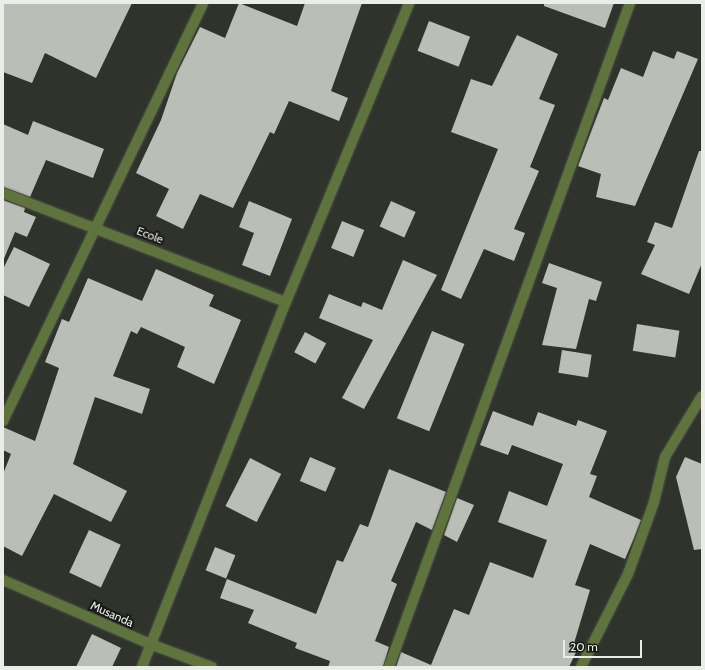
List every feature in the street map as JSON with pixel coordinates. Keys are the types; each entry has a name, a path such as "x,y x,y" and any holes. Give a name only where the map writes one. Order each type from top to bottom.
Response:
{"street":[{"path":"3,421 94,227 203,3"},
{"path":"142,667 286,302 409,3"},
{"path":"389,667 630,3"},
{"name":"Ecole","path":"3,193 286,302"},
{"path":"581,667 628,574 654,502 665,457 702,396"},
{"name":"Musanda","path":"3,580 150,644 212,667"}],"building":[{"path":"3,3 132,3 96,78 45,53 32,83 3,72"},
{"path":"239,3 297,26 305,3 362,3 331,91 348,98 339,121 289,101 274,134 270,132 233,208 200,194 183,229 156,216 169,189 136,173 161,120 177,73 200,27 225,38"},
{"path":"544,3 614,3 605,28 544,6"},
{"path":"429,21 470,37 459,67 418,51"},
{"path":"517,35 558,54 539,99 555,105 530,167 539,171 514,229 525,233 514,261 484,249 461,299 441,290 498,149 451,132 471,79 492,86"},
{"path":"653,51 674,59 677,51 698,59 635,206 596,197 601,174 578,166 604,98 608,100 621,68 643,77"},
{"path":"33,121 104,149 93,178 46,160 30,197 3,187 3,124 28,135"},
{"path":"699,151 702,151 702,263 689,294 641,274 655,245 647,242 655,222 672,228"},
{"path":"3,200 25,208 24,212 36,217 27,237 15,232 3,261"},
{"path":"249,201 292,219 270,276 242,265 254,233 239,227"},
{"path":"391,201 416,212 404,238 380,227"},
{"path":"342,221 364,230 353,257 331,248"},
{"path":"14,247 50,264 29,307 3,295 3,269"},
{"path":"403,260 437,275 364,409 342,398 373,340 319,318 329,294 361,307 363,302 382,310"},
{"path":"549,263 602,282 596,301 589,299 576,349 542,345 557,288 542,283"},
{"path":"156,269 214,295 209,306 241,320 214,384 177,367 185,347 141,327 137,334 131,331 113,376 150,389 142,414 95,397 73,464 127,491 111,522 54,494 22,556 3,546 3,474 11,454 3,450 3,427 35,441 59,368 45,362 62,319 69,322 88,278 142,301"},
{"path":"637,324 679,331 675,357 633,351"},
{"path":"432,331 464,344 429,431 397,418"},
{"path":"305,332 326,343 315,364 294,352"},
{"path":"562,350 592,355 588,377 558,373"},
{"path":"493,411 533,426 538,412 576,426 578,420 607,431 590,474 597,476 589,497 641,520 625,559 590,544 575,585 590,590 572,650 576,652 569,667 396,667 401,652 431,665 454,609 469,615 490,562 533,578 547,540 498,522 509,491 547,506 563,464 512,445 508,455 480,445"},
{"path":"310,457 336,468 326,492 300,481"},
{"path":"685,457 702,464 702,549 694,550 676,477"},
{"path":"250,458 281,474 257,522 225,506"},
{"path":"389,469 446,492 432,530 416,522 391,581 397,584 375,641 389,647 383,667 328,667 330,661 295,648 297,643 248,623 254,610 220,598 227,579 316,614 337,560 343,562 360,524 368,527"},
{"path":"457,498 474,505 457,542 444,535"},
{"path":"89,530 121,545 101,587 69,573"},
{"path":"215,547 235,555 226,578 206,570"},
{"path":"92,634 121,648 112,667 76,667"}]}
